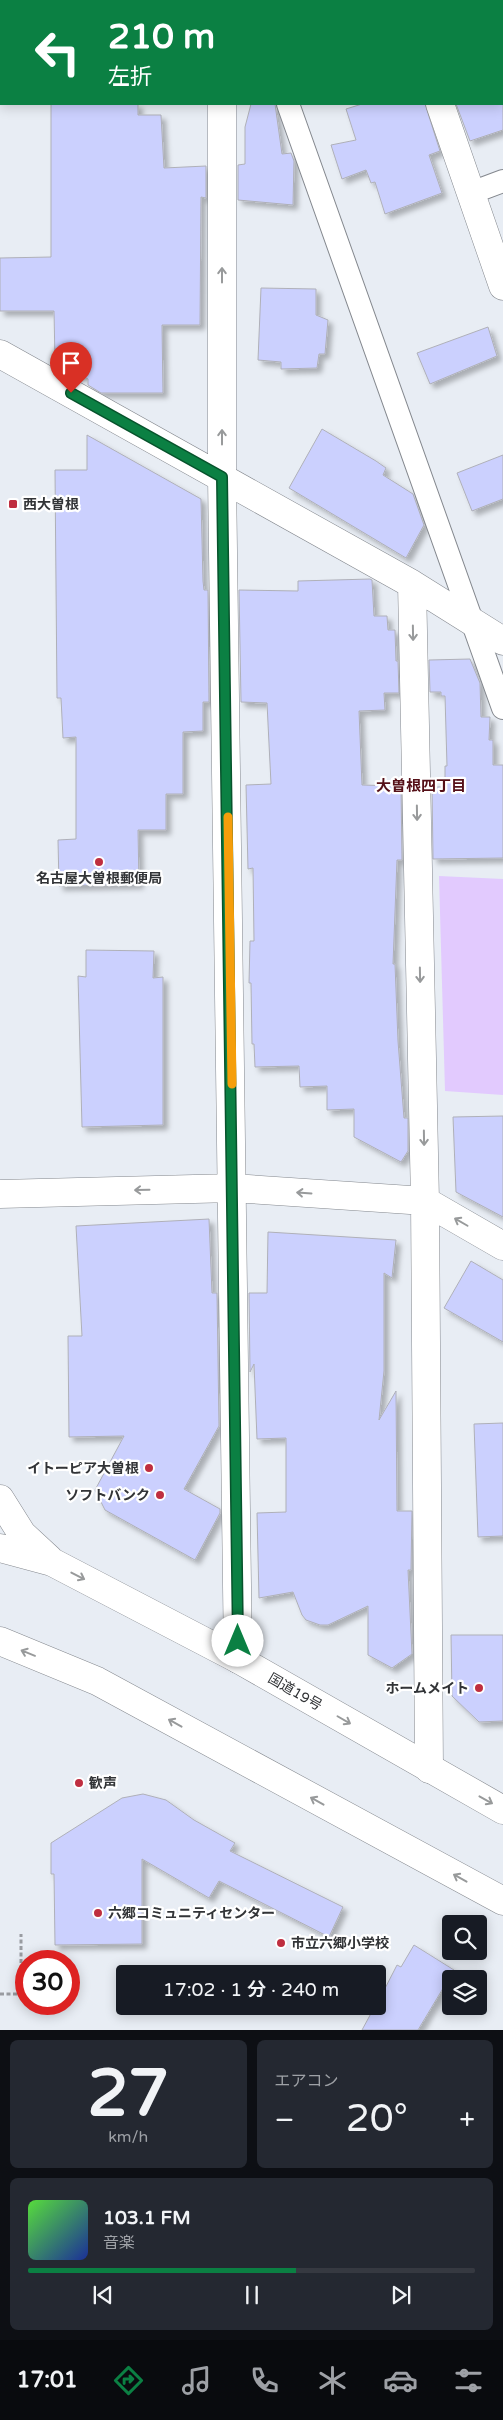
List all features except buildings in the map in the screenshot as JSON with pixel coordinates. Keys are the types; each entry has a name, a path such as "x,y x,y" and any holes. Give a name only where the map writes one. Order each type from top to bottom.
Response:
{"main road":[{"path":"222,105 222,477 238,1659"},
{"path":"440,105 503,286"},
{"path":"0,354 412,584 503,641"},
{"path":"412,584 425,1201 429,1769"},
{"path":"0,1194 233,1188 425,1201 503,1246"},
{"path":"0,1498 22,1534 52,1562"},
{"name":"国道19号","path":"0,1548 52,1562 238,1659 503,1810"},
{"path":"0,1642 97,1681 503,1901"}],"lane":[{"path":"288,105 503,708"},
{"path":"471,193 503,181"}],"path":[{"path":"0,1994 21,1994 21,1934"}],"shaded area":[{"path":"439,876 503,879 503,1095 445,1091"}],"slow traffic":[{"path":"228,817 232,1084"}],"place":[{"name":"西大曽根","path":"13,504"},
{"name":"名古屋大曽根郵便局","path":"99,862"},
{"name":"イトーピア大曽根","path":"149,1468"},
{"name":"ソフトバンク","path":"160,1495"},
{"name":"ホームメイト","path":"479,1688"},
{"name":"歓声","path":"79,1783"},
{"name":"六郷コミュニティセンター","path":"98,1913"},
{"name":"市立六郷小学校","path":"281,1943"}],"district":[{"name":"大曽根四丁目","path":"421,786"}],"route":[{"path":"71,393 222,477 233,1168 238,1641"}]}
